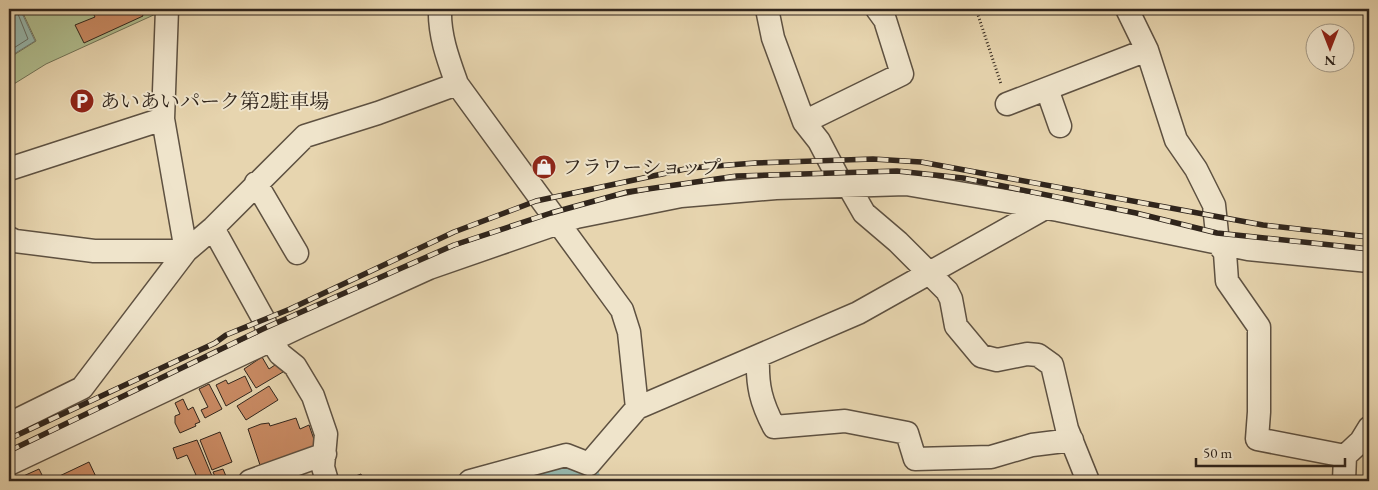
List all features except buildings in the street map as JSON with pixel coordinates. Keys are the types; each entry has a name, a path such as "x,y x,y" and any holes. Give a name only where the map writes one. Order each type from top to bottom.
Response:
{"street":[{"path":"167,9 163,119 186,251"},
{"path":"440,9 439,22 445,50 457,84 559,223 585,262 622,310 629,332 637,408"},
{"path":"767,9 773,38 804,122 819,141 864,213 898,242 947,291 951,299 956,326 981,356 997,360 1027,354 1038,355 1052,365 1072,440 1088,481"},
{"path":"804,122 902,74 885,20 877,9"},
{"path":"1127,9 1147,50 1176,140 1196,168 1214,205 1218,243 1225,253 1227,282 1259,327 1259,412 1257,439 1345,456"},
{"path":"1007,104 1147,50"},
{"path":"9,424 82,388 186,251 213,228 305,136 378,113 457,84"},
{"path":"1047,89 1060,126"},
{"path":"9,169 163,119"},
{"path":"256,184 297,253"},
{"path":"9,464 429,268 576,216 681,196 776,188 906,184 1045,208 1248,249 1369,260"},
{"path":"470,481 566,455 593,472 637,408 758,358 858,313 1045,208"},
{"path":"213,228 264,320 280,354 295,366 313,396 326,434 323,467 327,481"},
{"path":"9,238 14,241 94,251 186,251"},
{"path":"758,358 757,381 764,406 774,427 845,421 907,433 915,459 991,457 1032,445 1072,440"},
{"path":"1344,481 1345,456 1361,441 1369,428"},
{"path":"250,481 325,454"}],"path":[{"path":"976,9 1007,104"}],"green space":[{"path":"21,9 159,9 158,13 46,64 9,87 9,58 36,41"}],"water":[{"path":"9,9 20,9 35,41 9,57"}],"waterway":[{"path":"514,476 542,469 559,468 575,474 583,481"}],"railway":[{"path":"9,439 215,343 226,335 290,309 454,232 536,201 690,168 755,163 873,159 921,162 1263,225 1369,237"},
{"path":"9,451 267,327 454,245 551,213 627,192 737,176 897,171 963,178 1136,213 1217,233 1369,249"}],"place":[{"name":"あいあいパーク第2駐車場","path":"82,101"},
{"name":"フラワーショップ","path":"544,167"}]}
